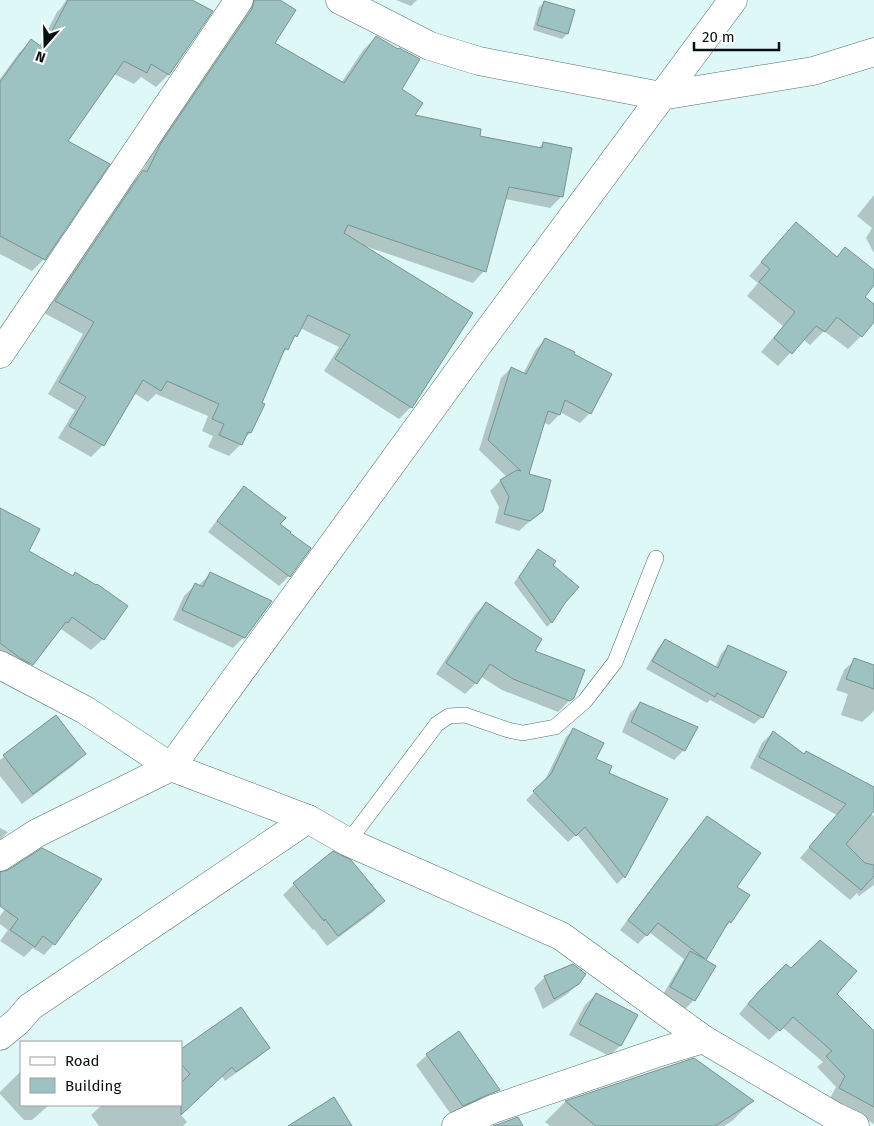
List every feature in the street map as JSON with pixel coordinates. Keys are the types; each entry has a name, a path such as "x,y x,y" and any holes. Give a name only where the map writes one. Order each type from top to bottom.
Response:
{"street":[{"path":"0,354 239,0"},
{"path":"340,0 430,46 470,58 661,96 813,71 874,52"},
{"path":"0,857 37,833 171,767 733,0"},
{"path":"0,664 85,710 171,767 308,818 348,842 560,936 703,1039 836,1123"},
{"path":"0,1036 17,1022 30,1007 308,818"},
{"path":"456,1126 493,1109 703,1039"}],"lane":[{"path":"348,842 437,724 449,716 465,715 522,733 555,727 585,701 614,662 656,558"}],"building":[{"path":"68,0 192,0 213,11 169,75 151,64 147,73 124,61 68,141 110,164 45,260 0,236 0,82 31,39 43,48"},
{"path":"254,0 280,0 296,10 275,43 344,83 376,36 420,59 402,89 423,103 415,115 481,129 480,136 542,148 543,142 572,148 563,197 509,187 486,272 348,225 344,233 473,313 412,408 335,359 350,335 308,315 288,350 285,348 262,403 265,404 251,433 248,432 242,445 219,435 224,424 212,419 219,404 167,381 161,391 143,380 104,446 69,426 86,397 59,382 94,322 55,301 143,170 147,172 161,143 252,9"},
{"path":"544,1 575,10 568,34 537,25"},
{"path":"796,222 837,257 845,247 874,270 874,285 865,297 874,304 874,322 862,337 837,317 825,332 816,326 792,354 774,338 795,312 759,282 770,269 761,262"},
{"path":"545,338 575,352 574,354 612,374 591,414 565,400 560,415 548,411 529,474 551,480 543,511 530,521 504,514 509,497 500,480 517,470 521,471 488,440 511,367 526,374"},
{"path":"244,486 286,518 280,524 311,548 290,577 217,521"},
{"path":"0,508 40,529 29,551 73,576 75,572 97,584 128,606 104,640 72,617 68,623 66,622 33,665 0,643"},
{"path":"538,549 556,561 553,565 579,587 565,603 552,623 519,577"},
{"path":"210,572 272,601 245,638 182,610 195,583 203,587"},
{"path":"486,602 542,639 535,651 585,670 574,698 570,701 513,679 490,664 477,684 446,663"},
{"path":"665,639 718,668 728,645 787,672 763,718 717,693 715,697 652,661"},
{"path":"854,658 874,665 874,689 846,679"},
{"path":"640,702 698,727 685,751 631,722"},
{"path":"56,715 86,754 33,794 3,755"},
{"path":"573,728 604,743 596,759 612,766 609,773 668,799 625,878 585,827 576,836 533,791 551,774"},
{"path":"773,731 804,754 806,751 874,787 874,811 846,844 865,863 874,865 874,876 861,890 809,847 846,804 759,757"},
{"path":"707,816 761,853 737,887 750,895 731,923 729,921 706,960 716,966 695,1001 670,987 690,951 705,959 658,923 647,936 628,920"},
{"path":"42,848 102,879 55,945 43,936 35,947 10,930 18,919 0,906 0,872 8,870"},
{"path":"333,851 351,860 385,901 338,936 293,883"},
{"path":"820,940 857,971 837,994 874,1031 874,1107 839,1088 845,1076 826,1056 832,1051 793,1017 780,1031 748,1004 786,964 791,968"},
{"path":"573,964 586,974 579,984 554,999 544,976"},
{"path":"596,993 638,1015 621,1046 579,1024"},
{"path":"241,1007 270,1048 236,1072 232,1067 181,1115 182,1082 190,1074 182,1065 182,1048"},
{"path":"459,1031 500,1090 463,1106 426,1054"},
{"path":"694,1058 754,1101 715,1126 596,1126 565,1101"},
{"path":"334,1097 352,1126 288,1126"},
{"path":"518,1117 523,1126 493,1126 499,1124"}]}
